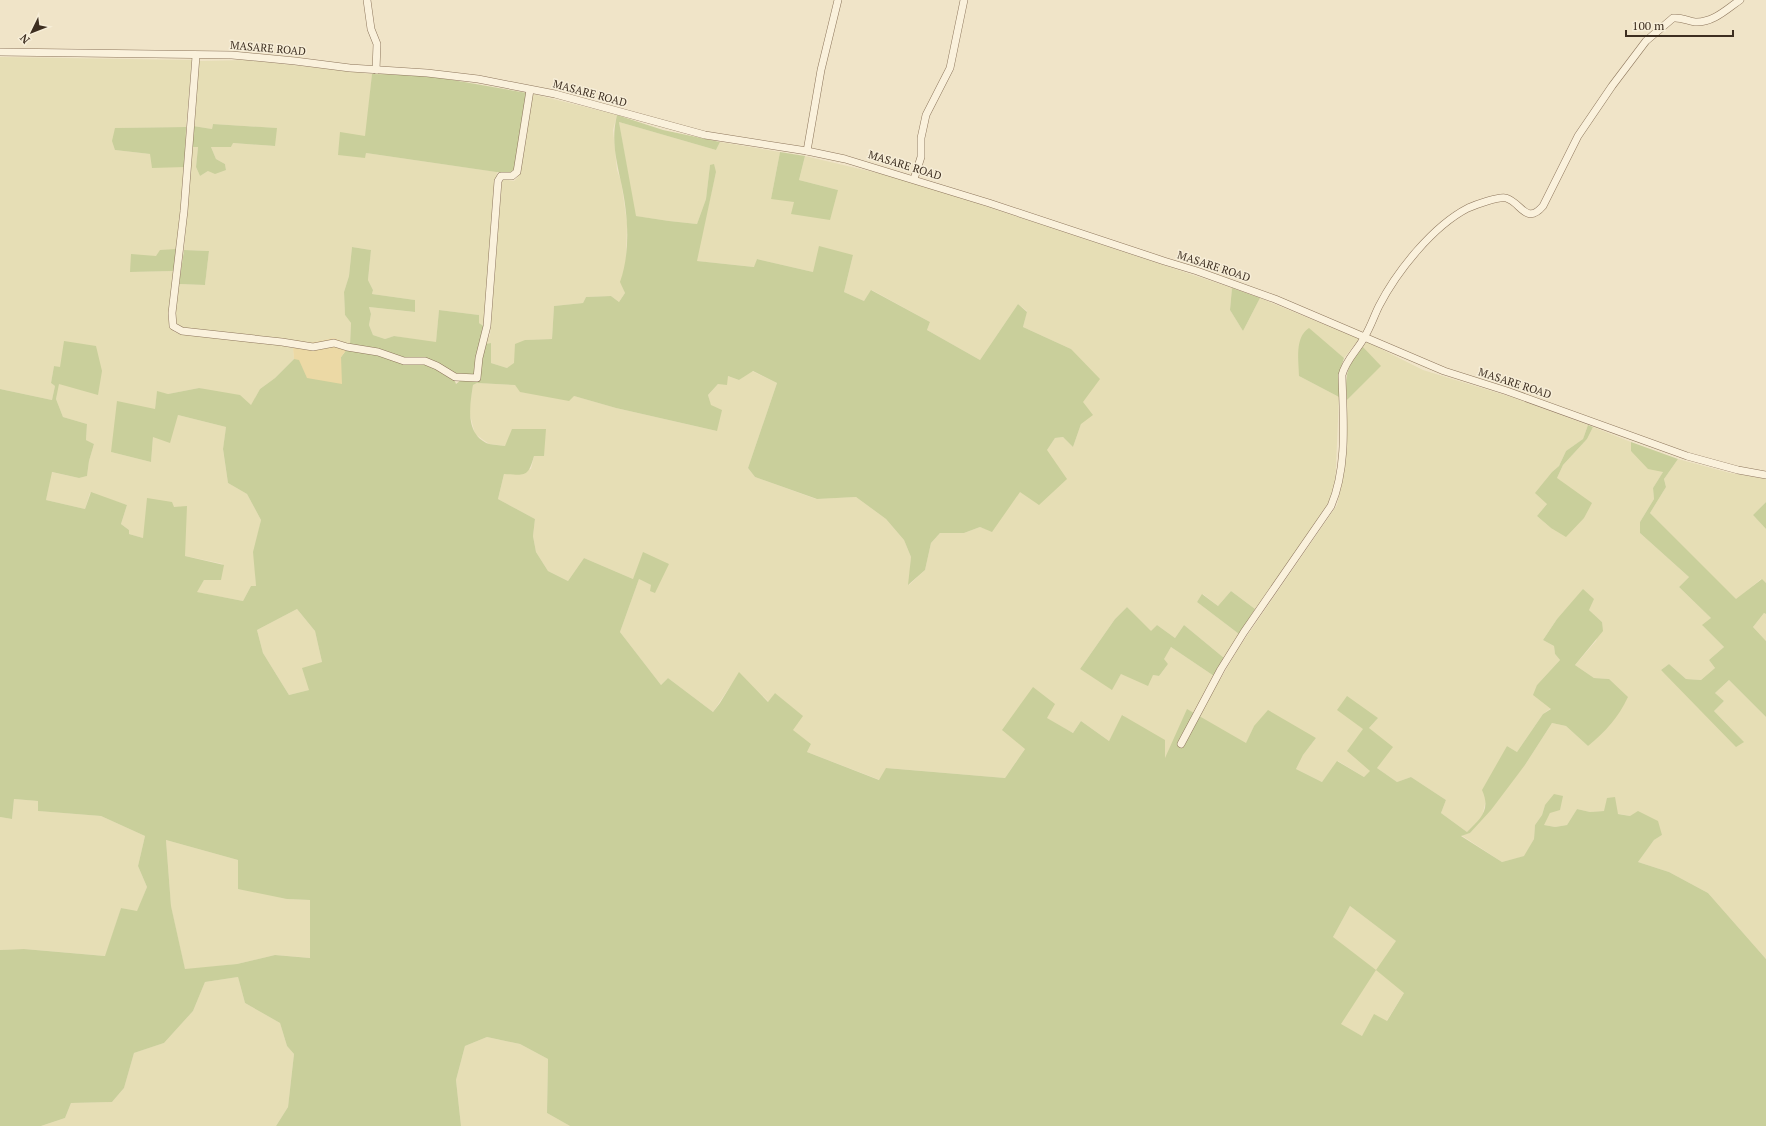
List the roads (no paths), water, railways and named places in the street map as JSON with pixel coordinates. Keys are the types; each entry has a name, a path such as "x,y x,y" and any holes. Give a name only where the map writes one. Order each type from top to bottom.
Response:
{"street":[{"path":"367,0 371,29 376,44 376,70"},
{"path":"807,151 821,70 838,0"},
{"path":"914,179 921,157 921,138 926,116 950,68 964,0"},
{"path":"1181,744 1221,669 1244,632 1331,506 1337,491 1340,476 1342,443 1342,375 1346,363 1365,336 1380,305 1408,260 1454,216 1475,205 1501,197 1511,200 1527,213 1535,213 1539,211 1543,206 1578,136 1612,86 1646,41 1674,18 1697,22 1709,20 1740,0"},
{"name":"MASARE ROAD","path":"0,52 196,56 232,55 376,70 449,75 555,94 705,135 807,151 845,159 914,179 1197,271 1275,298 1444,371 1507,391 1680,453 1738,470 1766,475"},
{"path":"196,56 187,181 172,313 173,326 178,330 190,333 257,339 308,346 334,343 347,347 378,352 394,358 425,361 437,366 451,376 460,378 477,378 479,358 487,326 498,181 502,176 512,176 517,172 530,90"}]}
